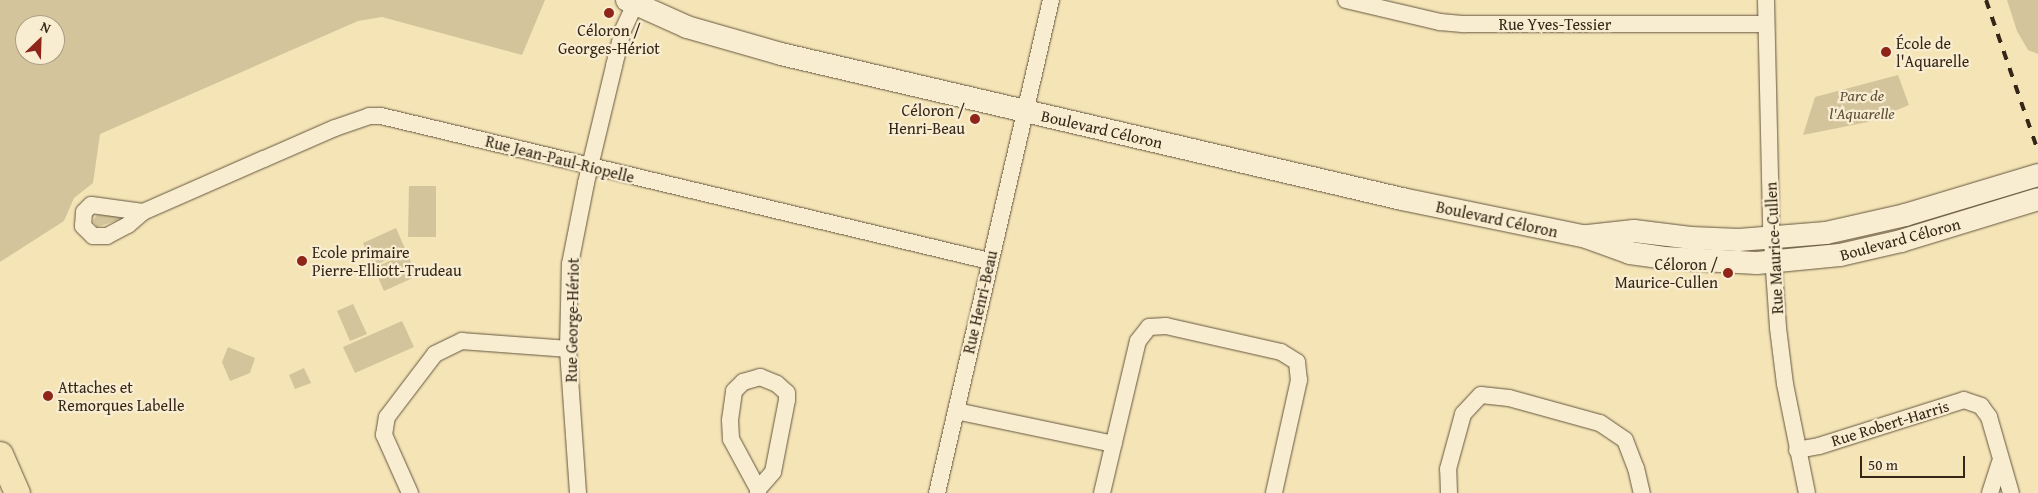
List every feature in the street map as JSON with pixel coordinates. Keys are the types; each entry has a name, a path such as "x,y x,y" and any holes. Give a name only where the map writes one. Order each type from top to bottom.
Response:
{"main road":[{"path":"0,454 17,493"}],"street":[{"name":"Rue Henri-Beau","path":"936,493 1051,0"},
{"name":"Rue Yves-Tessier","path":"1346,0 1440,22 1465,24 1766,24"},
{"name":"Rue Maurice-Cullen","path":"1766,0 1772,239 1781,362 1807,493"},
{"name":"Boulevard Céloron","path":"631,2 687,27 738,44 1431,205 1583,236 1630,253 1665,258 1714,262 1773,263 1831,256 1876,248 2038,199"},
{"name":"Rue George-Hériot","path":"578,493 568,349 570,264 590,165 631,2"},
{"name":"Rue Jean-Paul-Riopelle","path":"143,212 335,128 374,116 400,119 989,261"},
{"name":"Boulevard Céloron","path":"1583,236 1634,231 1708,240 1772,239 1826,233 1870,225 2038,175"},
{"path":"1102,493 1138,341 1149,327 1166,326 1281,352 1297,362 1299,380 1274,493"},
{"path":"410,493 384,435 386,417 436,354 462,341 568,349"},
{"path":"760,377 778,384 787,393 787,400 773,472 758,491 731,439 730,420 734,391 742,382 760,377"},
{"path":"1449,493 1448,469 1463,414 1481,395 1509,398 1600,423 1625,440 1636,468 1642,493"},
{"name":"Rue Robert-Harris","path":"1797,450 1818,446 1964,400 1981,406 1989,417 2000,463 2011,493"},
{"path":"956,411 1114,444"},
{"path":"1990,493 2000,463"}],"green space":[{"path":"0,0 545,0 522,55 382,17 358,21 100,134 93,183 74,198 64,221 0,262"},
{"path":"2007,0 2038,0 2038,54 2028,50 2017,31"},
{"name":"Parc de l'Aquarelle","path":"1898,75 1909,105 1868,122 1803,135 1815,97"},
{"path":"409,186 436,186 436,237 408,237"},
{"path":"98,213 120,216 122,219 97,227 93,221"},
{"path":"396,228 406,251 373,266 363,243"},
{"path":"407,253 417,276 384,291 374,268"},
{"path":"353,304 367,334 350,341 337,311"},
{"path":"402,321 414,347 355,373 343,347"},
{"path":"228,347 255,358 250,373 230,381 222,362"},
{"path":"304,368 311,383 295,389 289,375"}],"railway":[{"path":"1986,0 2038,151"}],"place":[{"name":"Céloron / Georges-Hériot","path":"609,13"},
{"name":"École de l'Aquarelle","path":"1886,52"},
{"name":"Céloron / Henri-Beau","path":"975,119"},
{"name":"Ecole primaire Pierre-Elliott-Trudeau","path":"302,261"},
{"name":"Céloron / Maurice-Cullen","path":"1728,273"},
{"name":"Attaches et Remorques Labelle","path":"48,396"}]}
